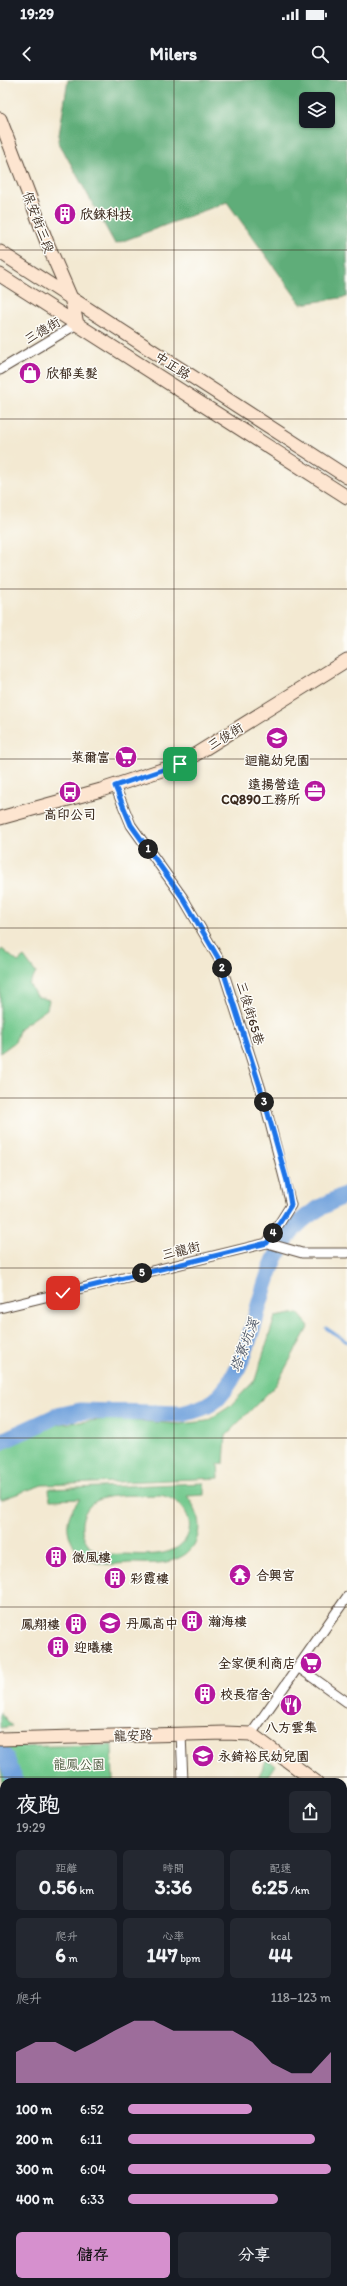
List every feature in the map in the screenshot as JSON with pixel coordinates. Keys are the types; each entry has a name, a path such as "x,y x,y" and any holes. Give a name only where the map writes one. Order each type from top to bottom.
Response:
{"street":[{"name":"保安街三段","path":"0,119 48,245 71,298 77,324"},
{"name":"中正路","path":"0,252 347,477"},
{"name":"中正路","path":"0,275 347,496"},
{"name":"三德街","path":"0,370 77,324"},
{"name":"三俊街","path":"0,818 115,786 180,764 347,660"},
{"name":"三俊街65巷","path":"115,786 131,825 183,898 212,946 228,983 263,1096 287,1181 291,1205 270,1243"},
{"path":"270,1243 302,1253 347,1253"},
{"name":"三龍街","path":"0,1308 270,1243"},
{"path":"311,1778 251,1734 347,1597"},
{"path":"298,1667 347,1702"},
{"path":"181,1734 183,1778"},
{"name":"龍安路","path":"0,1739 181,1734 251,1734"}],"green space":[{"path":"68,80 347,80 347,297 301,304 227,202 115,244 58,141"},
{"path":"2,949 18,962 24,957 36,973 29,984 36,996 49,1000 47,1009 20,1028 15,1042 0,1053 0,951"},
{"path":"298,1313 309,1326 276,1385 226,1435 224,1463 218,1464 219,1478 42,1485 0,1500 0,1447 50,1425 109,1419 180,1424 207,1421 229,1407 255,1380 275,1317"},
{"path":"204,1483 204,1495 187,1496 197,1513 199,1523 196,1541 191,1549 184,1555 169,1562 96,1563 81,1554 73,1544 69,1535 68,1520 74,1507 80,1499 50,1500 49,1489","holes":["126,1495 159,1495 178,1503 184,1510 188,1518 189,1526 188,1534 183,1542 175,1549 169,1552 156,1554 106,1554 98,1552 87,1543 82,1530 83,1517 90,1505 96,1501 102,1498"]},
{"path":"0,1712 12,1726 0,1728"},
{"name":"龍鳳公園","path":"112,1745 113,1778 20,1778 15,1762 5,1747"},
{"path":"267,1759 275,1765 267,1778 258,1778"},
{"path":"0,1764 6,1769 9,1778 2,1778"}],"waterway":[{"name":"塔寮坑溪","path":"0,1442 57,1416 80,1411 182,1414 210,1404 218,1398 231,1380 242,1360 270,1271 280,1250 292,1231 310,1214 347,1194"},
{"path":"326,1328 347,1342"},
{"path":"0,1752 6,1758 14,1778"}],"place":[{"name":"欣錸科技","path":"65,214"},
{"name":"欣郁美髮","path":"30,373"},
{"name":"迴龍幼兒園","path":"277,738"},
{"name":"萊爾富","path":"126,757"},
{"name":"遠揚營造 CQ890工務所","path":"315,791"},
{"name":"高印公司","path":"70,792"},
{"name":"微風樓","path":"56,1557"},
{"name":"合興宮","path":"240,1575"},
{"name":"彩霞樓","path":"115,1578"},
{"name":"瀚海樓","path":"192,1621"},
{"name":"丹鳳高中","path":"110,1623"},
{"name":"鳳翔樓","path":"76,1624"},
{"name":"迎曦樓","path":"58,1647"},
{"name":"全家便利商店","path":"311,1663"},
{"name":"校長宿舍","path":"205,1694"},
{"name":"八方雲集","path":"291,1705"},
{"name":"永錡裕民幼兒園","path":"203,1756"}],"route":[{"path":"63,1293 233,1250 267,1243 291,1205 287,1181 263,1096 220,961 183,898 131,825 115,786 180,764"}]}
